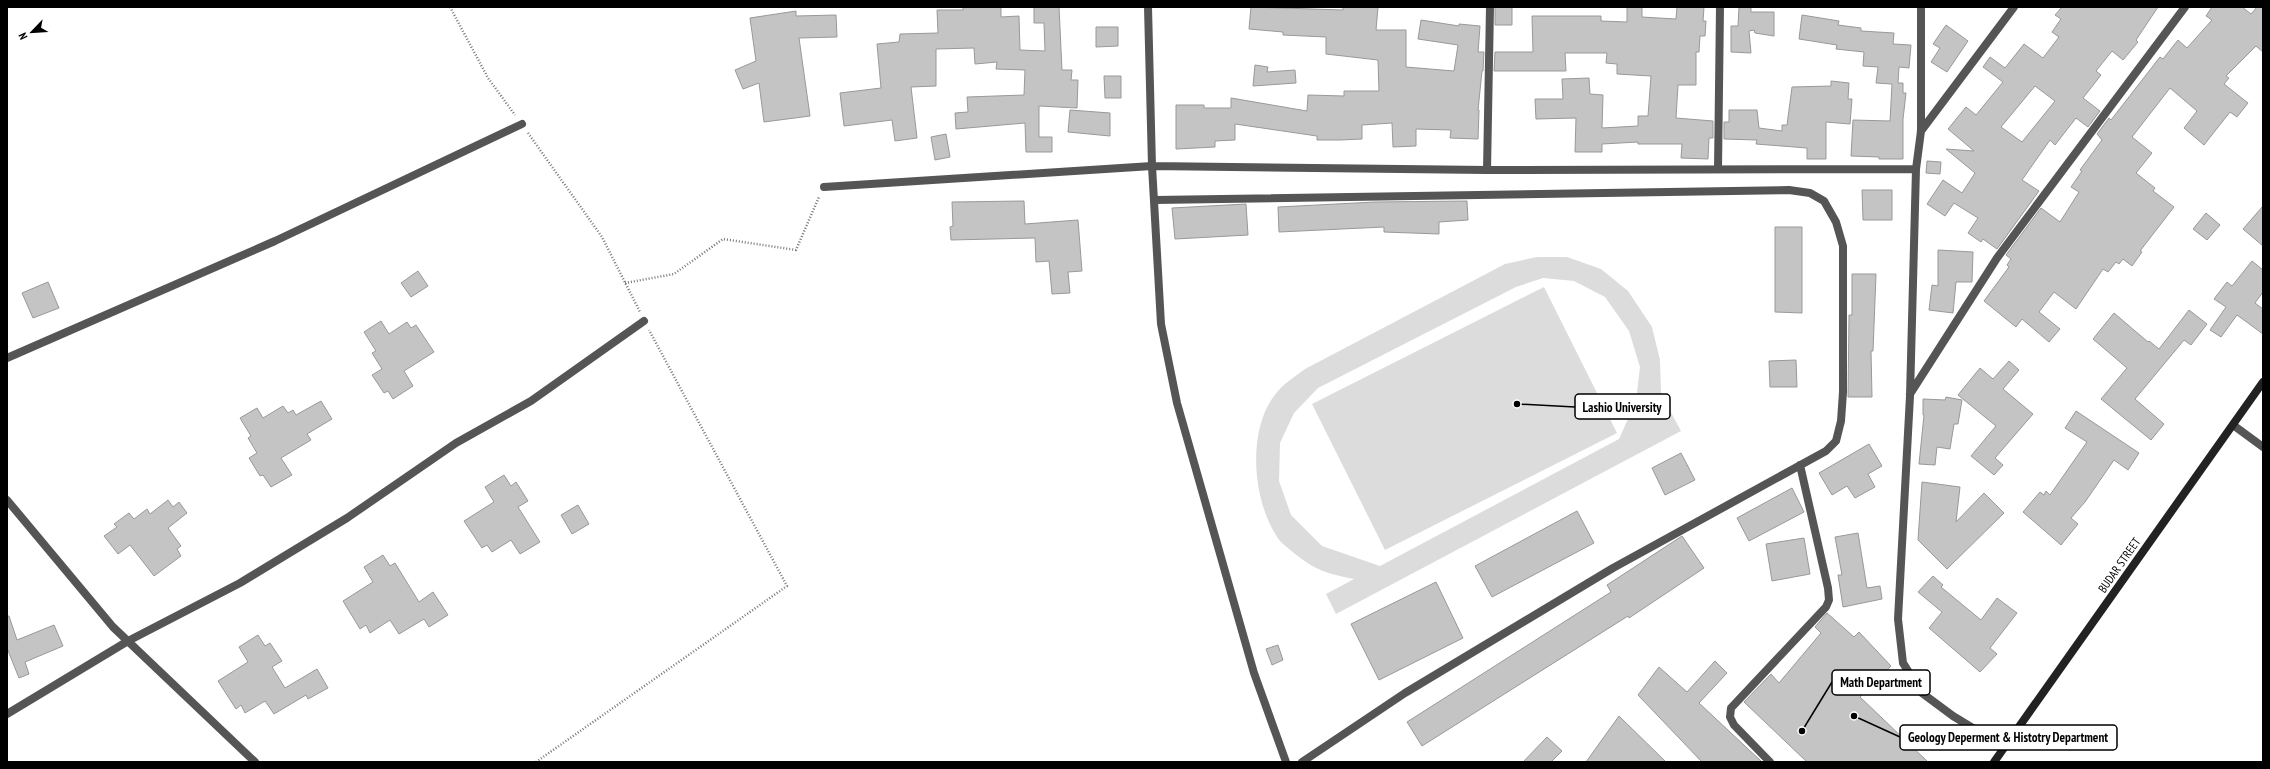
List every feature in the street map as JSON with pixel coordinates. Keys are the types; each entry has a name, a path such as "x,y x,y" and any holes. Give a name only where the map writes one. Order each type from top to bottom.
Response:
{"main road":[{"name":"BUDAR STREET","path":"1994,762 2263,382"}],"street":[{"path":"1148,7 1152,166 1161,324 1177,403 1254,673 1286,762"},
{"path":"1487,170 1490,7"},
{"path":"1718,169 1720,7"},
{"path":"1920,7 1921,131 1916,169 1910,396 1898,619 1903,663 1922,693 1954,716 2004,747"},
{"path":"1921,131 2014,7"},
{"path":"1910,396 1997,258 2185,7"},
{"path":"7,358 275,241 522,124"},
{"path":"824,187 1152,166 1487,170 1916,169"},
{"path":"1155,200 1789,190 1810,193 1824,201 1836,222 1842,246 1843,392 1836,441 1826,451 1613,568 1405,693 1302,762"},
{"path":"7,714 128,642 240,583 340,522 456,443 531,401 644,321"},
{"path":"2233,425 2263,447"},
{"path":"1770,762 1734,725 1730,717 1731,708 1826,607 1829,600 1828,588 1800,465"},
{"path":"7,500 113,627 255,762"}],"path":[{"path":"450,7 488,78 602,237 644,321 787,586 536,762"},
{"path":"625,283 674,274 723,239 796,250 824,187"}],"shaded area":[{"path":"1537,257 1567,257 1601,269 1628,291 1652,327 1660,360 1661,394 1651,419 1669,409 1681,431 1336,614 1326,594 1354,579 1315,568 1294,553 1280,541 1263,507 1258,486 1256,465 1257,444 1261,424 1268,405 1282,387 1305,369 1505,264","holes":["1543,278 1574,281 1605,297 1629,331 1640,367 1636,401 1619,439 1380,566 1322,546 1291,515 1279,481 1280,443 1294,413 1318,388 1516,287"]},
{"path":"1544,287 1617,433 1385,550 1312,404"}],"building":[{"path":"963,7 1001,7 1001,17 1019,16 1020,50 1045,51 1044,23 1034,23 1034,7 1059,7 1062,70 1072,70 1071,80 1078,80 1077,108 1039,106 1039,137 1052,137 1052,152 1026,152 1025,123 956,129 955,113 968,112 967,97 1024,95 1025,70 996,69 997,62 975,64 974,48 936,49 936,86 911,87 917,138 895,141 892,120 844,126 840,93 881,88 877,44 899,42 900,34 938,33 937,10 963,10"},
{"path":"1251,7 1343,10 1343,7 1378,7 1376,30 1406,30 1406,67 1454,71 1458,45 1418,39 1421,20 1459,26 1459,24 1480,26 1478,52 1484,52 1478,110 1478,139 1450,138 1451,130 1416,129 1416,146 1393,147 1392,123 1362,125 1362,139 1340,140 1317,140 1317,136 1235,124 1235,140 1215,141 1215,147 1176,149 1176,105 1204,105 1204,108 1231,108 1231,98 1307,111 1308,95 1344,96 1344,91 1379,91 1378,60 1326,54 1326,37 1283,35 1283,32 1249,29"},
{"path":"1495,7 1512,7 1512,25 1495,25"},
{"path":"1627,7 1642,7 1642,17 1676,19 1677,7 1704,7 1703,21 1706,21 1705,36 1700,36 1699,52 1696,52 1696,85 1678,85 1676,118 1713,121 1713,138 1709,138 1708,159 1681,158 1682,144 1638,144 1638,142 1602,144 1602,152 1575,152 1576,118 1536,119 1535,99 1563,99 1562,79 1589,78 1590,94 1603,95 1602,128 1638,126 1638,116 1648,116 1651,76 1617,74 1617,64 1606,63 1607,53 1565,53 1566,71 1494,71 1495,52 1533,52 1532,16 1601,16 1601,21 1627,22"},
{"path":"1739,7 1751,7 1751,12 1774,12 1774,36 1755,33 1754,30 1749,31 1751,53 1731,52 1731,26 1738,26"},
{"path":"2062,7 2158,7 2136,40 2138,42 2123,60 2112,51 2096,71 2101,75 2083,98 2100,111 2088,127 2076,118 2055,145 2050,140 2022,180 2039,191 1997,249 1983,239 1981,242 1968,233 1978,218 1954,203 1945,216 1927,204 1943,180 1962,193 1975,173 1946,149 1974,151 1948,129 1966,107 1976,115 2003,82 1983,67 1990,57 2005,68 2024,44 2043,58 2059,37 2052,32 2061,19 2055,15","holes":["2035,86 2055,101 2022,142 2001,127"]},
{"path":"2212,7 2242,7 2251,14 2257,7 2263,7 2263,52 2256,46 2226,76 2229,78 2224,84 2248,103 2237,117 2230,112 2204,145 2184,128 2197,111 2170,88 2132,137 2152,153 2136,173 2155,188 2153,191 2174,207 2140,251 2142,252 2132,266 2123,259 2119,264 2116,262 2108,272 2103,269 2076,309 2054,292 2039,312 2060,329 2049,342 2022,319 2016,327 1984,301 2009,267 2007,265 2011,259 2006,255 2041,208 2060,222 2079,192 2071,187 2082,171 2080,170 2102,140 2097,134 2109,118 2111,120 2160,57 2163,59 2178,40 2187,48 2212,20 2206,16"},
{"path":"796,11 796,16 836,15 837,37 799,38 810,116 764,122 759,83 743,89 735,70 756,61 750,18"},
{"path":"1802,15 1839,21 1838,25 1861,28 1861,31 1894,33 1893,44 1911,45 1909,68 1899,67 1898,83 1903,83 1903,93 1906,93 1903,119 1903,159 1879,159 1879,157 1851,156 1853,120 1890,121 1892,84 1876,83 1878,67 1863,66 1864,52 1836,49 1837,45 1799,39"},
{"path":"1946,25 1968,41 1947,72 1931,62 1940,48 1933,44"},
{"path":"1096,27 1118,27 1118,46 1096,47"},
{"path":"1255,65 1268,67 1267,72 1295,70 1296,83 1253,86"},
{"path":"1104,76 1121,76 1121,98 1105,98"},
{"path":"1831,81 1849,83 1848,99 1852,99 1850,124 1826,122 1826,159 1807,159 1807,148 1756,144 1757,140 1724,139 1724,122 1729,122 1729,110 1757,110 1759,128 1782,131 1782,125 1787,125 1792,87 1831,86"},
{"path":"1070,110 1110,113 1110,136 1068,132"},
{"path":"946,134 950,157 935,160 931,137"},
{"path":"1927,161 1941,162 1940,174 1926,173"},
{"path":"1862,190 1892,190 1892,220 1863,220"},
{"path":"1024,201 1025,224 1078,220 1082,271 1068,272 1070,293 1052,294 1049,261 1036,262 1035,238 951,240 950,227 953,226 952,202"},
{"path":"1467,201 1468,220 1439,222 1439,234 1384,232 1384,227 1279,232 1278,207 1375,202"},
{"path":"1246,204 1248,235 1175,239 1172,208"},
{"path":"2263,206 2263,246 2243,229"},
{"path":"2206,213 2220,225 2207,240 2193,229"},
{"path":"1775,227 1802,227 1802,313 1775,312"},
{"path":"1938,250 1973,252 1972,282 1956,282 1953,313 1929,310 1932,285 1938,286"},
{"path":"2252,261 2263,270 2263,292 2255,303 2263,309 2263,334 2237,315 2221,337 2210,330 2226,307 2214,299 2227,282 2232,286"},
{"path":"418,271 428,286 411,297 401,283"},
{"path":"1852,274 1876,274 1873,351 1871,351 1872,397 1848,397 1849,315 1852,315"},
{"path":"48,282 59,308 33,318 22,293"},
{"path":"2189,310 2207,324 2191,345 2184,340 2135,399 2164,424 2151,440 2101,399 2127,368 2093,339 2114,313 2148,342 2149,341 2159,349"},
{"path":"381,321 389,334 407,322 411,328 416,325 434,352 404,371 413,386 393,399 388,391 384,393 372,375 382,369 372,353 376,351 364,332"},
{"path":"1796,360 1797,387 1770,387 1769,361"},
{"path":"2009,361 2019,370 2003,389 2033,414 1995,458 2003,465 1994,475 1971,456 1996,426 1958,395 1980,368 1993,379"},
{"path":"1946,397 1962,400 1958,424 1954,424 1950,449 1937,447 1935,465 1919,464 1924,415 1923,399 1945,400"},
{"path":"321,401 332,419 307,434 311,440 281,458 292,475 271,487 263,475 260,476 249,458 257,453 248,438 251,436 240,418 257,408 263,418 283,406 288,413 293,410 296,415"},
{"path":"2076,411 2139,453 2128,470 2114,460 2085,502 2071,518 2078,524 2061,545 2023,512 2040,492 2044,495 2046,491 2050,495 2087,442 2065,428"},
{"path":"1869,444 1882,466 1868,474 1875,487 1855,498 1847,486 1832,495 1819,473"},
{"path":"1681,453 1695,480 1665,495 1652,468"},
{"path":"504,475 511,486 516,482 528,501 518,507 540,542 520,554 511,540 492,552 487,545 482,548 464,521 494,502 485,487"},
{"path":"1922,482 1960,487 1956,522 1984,493 2004,513 1947,569 1918,540"},
{"path":"1792,488 1804,512 1749,541 1737,518"},
{"path":"168,500 173,507 179,502 187,513 168,528 181,546 177,549 181,556 154,576 130,545 118,554 104,536 117,527 114,524 129,513 134,519 147,509 150,514"},
{"path":"578,505 589,524 572,534 561,515"},
{"path":"1577,511 1594,543 1492,597 1475,566"},
{"path":"1858,533 1867,588 1880,586 1882,599 1843,607 1838,575 1842,575 1835,537"},
{"path":"1682,536 1704,568 1629,618 1628,616 1422,746 1407,722 1611,592 1607,585"},
{"path":"1804,538 1810,574 1772,581 1766,544"},
{"path":"383,555 390,566 395,563 419,602 433,592 448,615 429,627 424,619 399,634 390,620 370,633 366,625 360,629 343,601 373,582 364,567"},
{"path":"1933,576 1943,585 1941,587 1981,620 1997,598 2017,613 1990,648 1997,654 1980,672 1929,628 1942,612 1918,592"},
{"path":"1436,582 1463,638 1379,680 1351,624"},
{"path":"1827,613 1854,637 1859,632 1891,666 1860,697 1928,762 1807,762 1744,702 1771,674 1779,683 1821,633 1815,627"},
{"path":"7,616 9,616 17,640 54,625 63,646 25,662 29,674 19,678 7,648"},
{"path":"258,635 265,646 270,643 282,661 272,667 285,688 317,669 328,688 308,699 306,695 274,714 265,701 245,713 241,705 236,709 218,681 248,662 239,647"},
{"path":"1278,645 1283,660 1272,665 1266,649"},
{"path":"1715,661 1727,673 1699,703 1762,762 1702,762 1638,695 1659,667 1687,692"},
{"path":"1619,716 1666,762 1586,762"},
{"path":"1547,737 1562,751 1551,762 1523,762"}],"place":[{"name":"Lashio University","path":"1517,404"},
{"name":"Geology Deperment & Histotry Department","path":"1854,716"},
{"name":"Math Department","path":"1802,731"}]}
